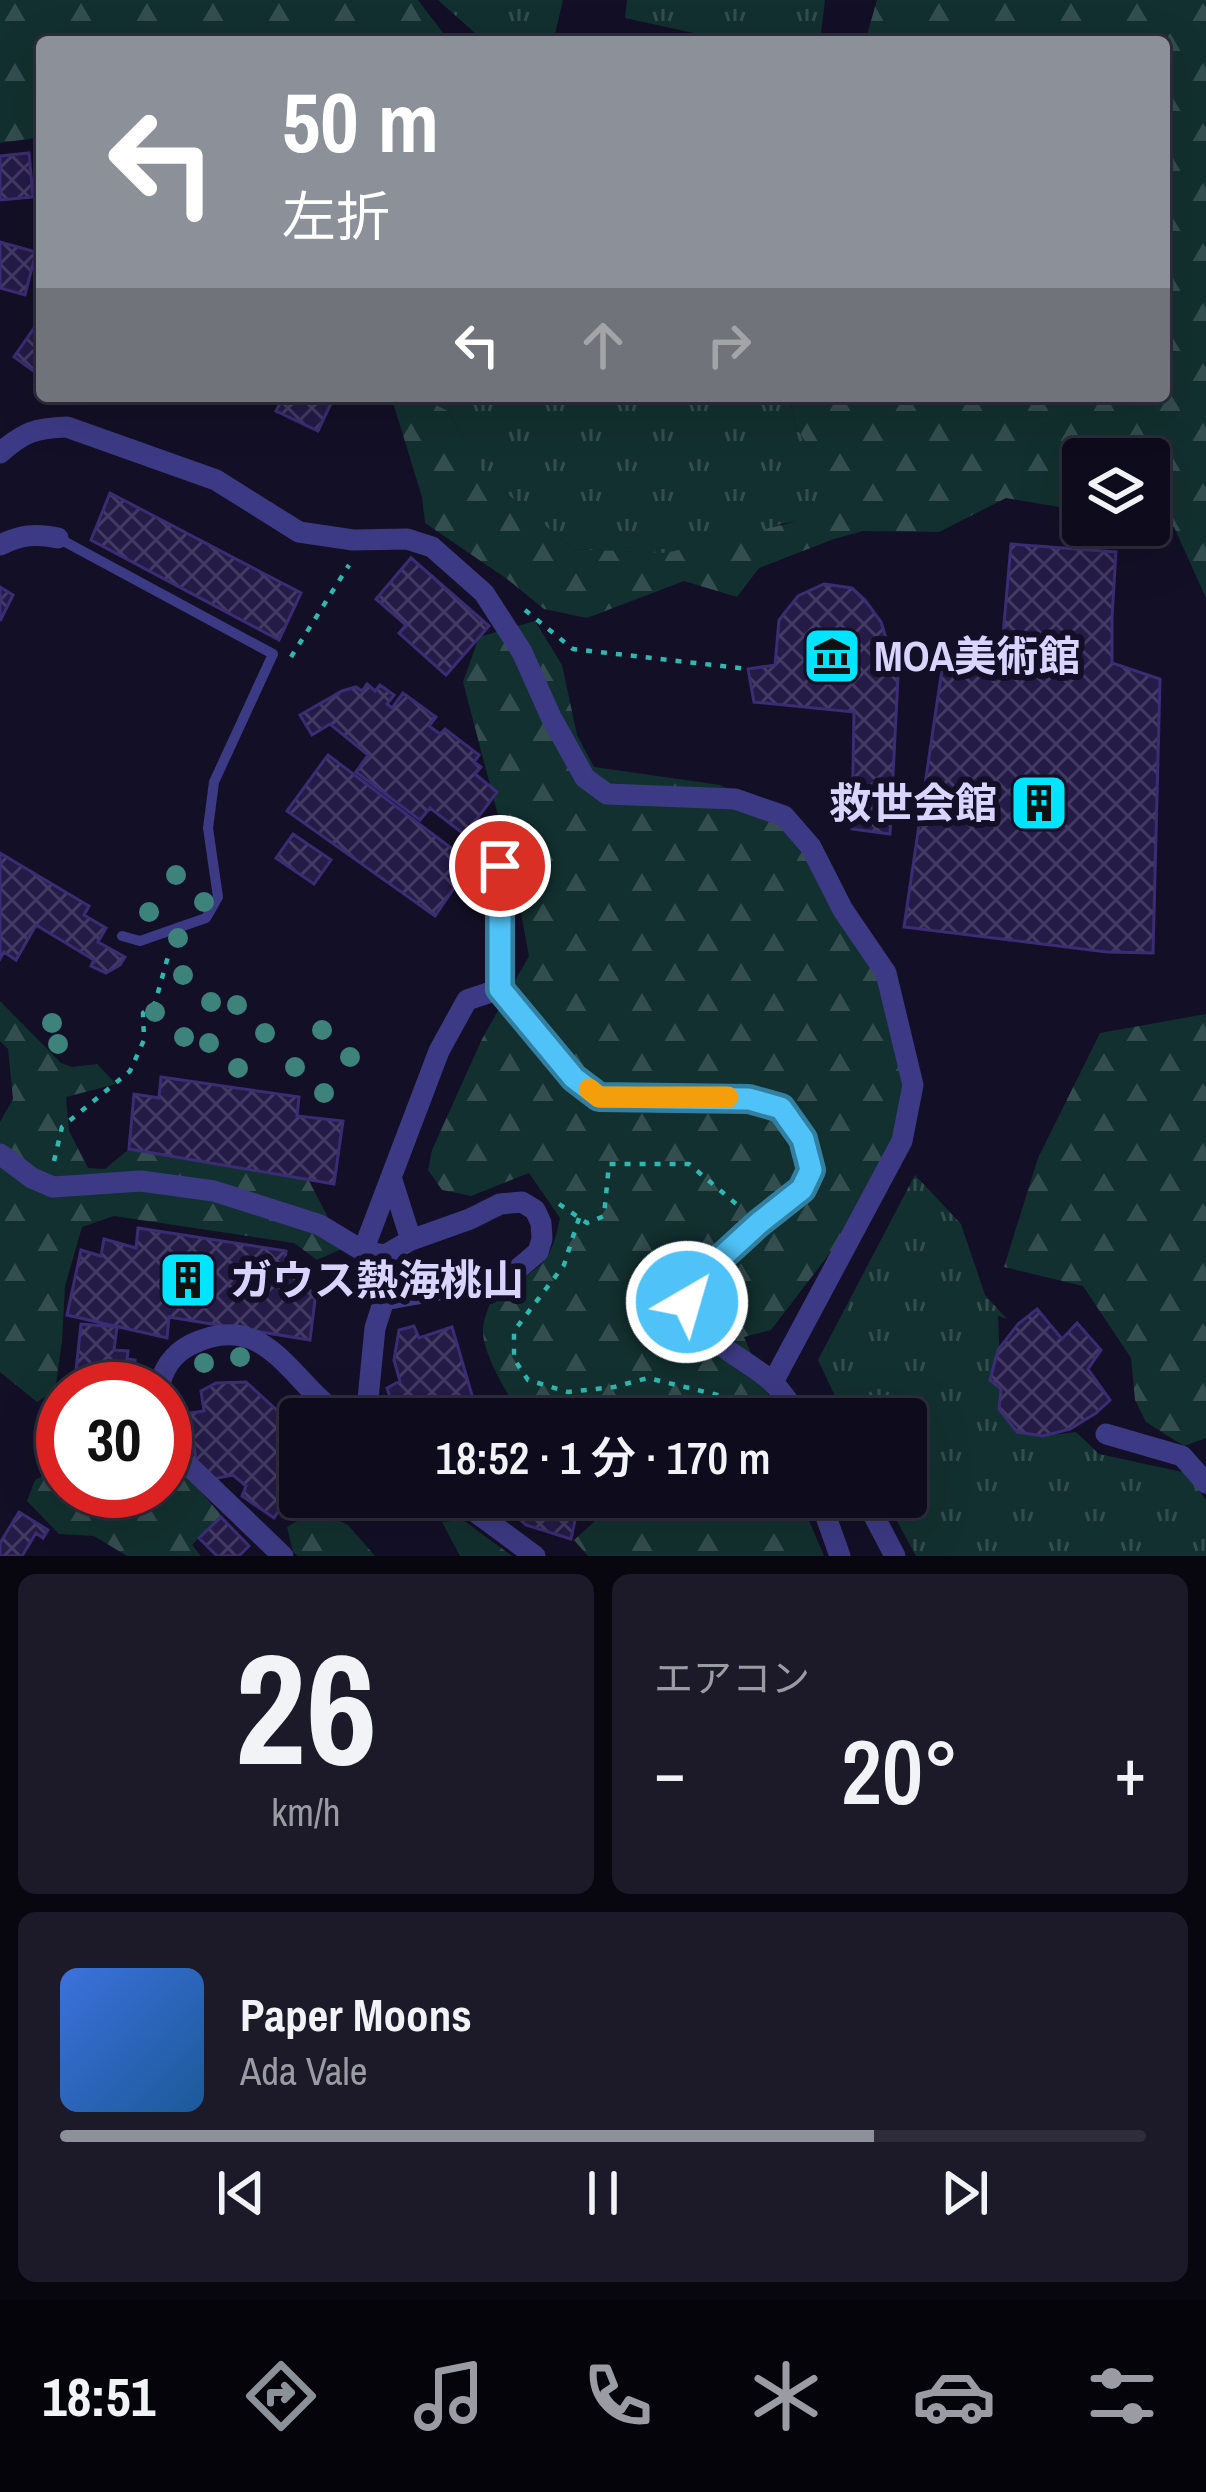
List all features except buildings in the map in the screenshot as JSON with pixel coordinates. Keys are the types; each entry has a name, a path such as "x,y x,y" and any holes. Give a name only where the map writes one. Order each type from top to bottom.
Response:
{"street":[{"path":"0,453 22,434 68,427 216,480 299,532 352,540 407,539 432,547 484,593 522,652 585,778 608,794 735,799 784,816 811,847 843,910 886,973 913,1085 902,1141 773,1382"},
{"path":"0,545 37,533 58,538"},
{"path":"362,1251 439,1051 467,1000 500,989 574,1078 599,1097 749,1099 781,1108 803,1139 811,1170 802,1189 688,1288 687,1302 706,1334 773,1382 785,1398"},
{"path":"0,1154 53,1187 141,1181 214,1191 320,1225 362,1251 385,1255 500,1204 522,1202 535,1210 541,1222 538,1252 507,1278 384,1300 375,1328 368,1398"},
{"path":"392,1177 411,1240"},
{"path":"170,1362 178,1351 209,1336 249,1336 282,1358 320,1398"},
{"path":"1106,1434 1182,1456 1206,1483"},
{"path":"192,1469 283,1556"},
{"path":"483,1518 535,1556"},
{"path":"826,1518 840,1556"},
{"path":"875,1518 895,1556"}],"lane":[{"path":"58,538 273,654 214,782 208,828 218,897 206,918 140,940 122,936"},
{"path":"500,866 500,989"}],"path":[{"path":"287,663 350,562"},
{"path":"573,649 748,669"},
{"path":"48,1185 62,1127 130,1071 144,1040 143,1013 155,1003 170,953"},
{"path":"560,1205 587,1223 604,1216 609,1164 689,1164 759,1223"},
{"path":"579,1218 564,1265 514,1331 514,1359 529,1380 568,1392 648,1378 730,1398"}],"green space":[{"path":"0,0 418,0 445,36 36,36 36,138 0,143"},
{"path":"438,0 563,0 554,36 478,36"},
{"path":"627,0 825,0 821,36 708,36 625,18"},
{"path":"877,0 1206,0 1206,598 1170,526 1170,438 1062,438 1062,507 1006,498 939,532 863,531 759,568 737,597 684,581 587,618 544,609 425,523 422,497 393,402 430,402 448,411 484,474 573,549 666,553 848,509 796,427 790,402 1170,402 1170,36 867,36"},
{"path":"426,402 790,402 796,427 852,513 780,524 719,556 573,549 484,475 448,411"},
{"path":"535,621 562,665 577,735 594,767 720,785 784,816 883,974 909,1061 902,1141 833,1249 771,1330 744,1337 770,1398 511,1398 491,1362 484,1323 496,1290 541,1264 552,1247 560,1218 529,1173 471,1196 442,1190 428,1170 432,1150 482,1039 529,956 514,876 463,682 479,637"},
{"path":"0,1001 61,1063 72,1067 97,1064 116,1084 66,1097 69,1131 88,1168 105,1169 129,1149 308,1179 344,1248 317,1260 294,1243 114,1216 82,1227 65,1286 59,1362 36,1362 36,1401 0,1372 0,1122 13,1099 8,1049 0,1041"},
{"path":"1206,1014 1206,1438 1184,1446 1146,1422 1135,1400 1131,1358 1083,1286 1004,1267 1038,1158 1100,1033"},
{"path":"915,1175 961,1224 985,1295 1007,1319 998,1316 1001,1389 1043,1436 1076,1432 1099,1454 1187,1473 1206,1500 1206,1556 916,1556 895,1518 927,1518 927,1398 836,1398 818,1360"},
{"path":"36,1479 36,1510 27,1501"},
{"path":"192,1481 221,1515 192,1545 201,1556 127,1556 94,1536 59,1534 43,1518 192,1518"},
{"path":"302,1518 333,1518 348,1525 375,1556 298,1556 287,1527"},
{"path":"598,1518 808,1518 824,1556 588,1556 574,1540"},
{"path":"463,1520 512,1556 460,1556 442,1522"}],"slow traffic":[{"path":"589,1089 599,1097 728,1097"}],"place":[{"name":"MOA美術館","path":"832,656"},
{"name":"救世会館","path":"1039,803"},
{"name":"ガウス熱海桃山","path":"188,1280"}],"route":[{"path":"500,866 500,989 574,1078 599,1097 749,1099 781,1108 803,1139 811,1170 802,1189 688,1288 687,1302"}]}
